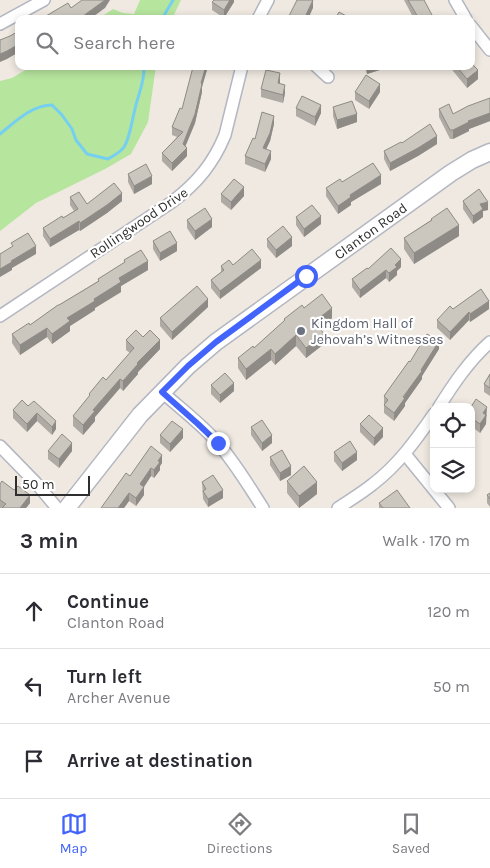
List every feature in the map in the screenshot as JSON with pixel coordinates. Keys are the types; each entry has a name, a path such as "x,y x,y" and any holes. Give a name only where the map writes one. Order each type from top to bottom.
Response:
{"main road":[{"name":"Clanton Road","path":"67,508 140,415 188,366 234,327 452,173 472,160 490,152"}],"street":[{"path":"16,15 44,0"},
{"path":"260,15 268,0"},
{"path":"455,0 464,15"},
{"path":"0,24 15,16"},
{"path":"475,31 490,50"},
{"name":"Rollingwood Drive","path":"0,316 172,202 194,184 212,161 221,144 241,70"},
{"path":"320,70 328,77"},
{"path":"442,403 470,362 490,342"},
{"path":"162,392 218,443 263,508"},
{"path":"338,508 390,470 405,454 430,420"},
{"path":"0,446 36,482 57,508"},
{"path":"405,454 449,508"}],"green space":[{"path":"140,0 181,0 174,15 104,15 113,9 123,13 134,14"},
{"path":"25,70 155,70 148,122 131,154 36,203 0,231 0,81 12,78"}],"building":[{"path":"82,0 105,0 84,15 48,15 68,3 71,8"},
{"path":"214,0 230,0 224,10 212,2"},
{"path":"297,0 313,0 306,15 290,15"},
{"path":"408,0 424,0 432,15 417,15"},
{"path":"15,33 15,46 0,54 0,40"},
{"path":"475,67 478,70 467,79 459,70 475,70"},
{"path":"192,70 205,70 195,114 183,144 187,148 172,163 162,153 183,132 172,127 180,108 182,109"},
{"path":"266,70 280,73 278,83 285,85 283,95 261,89"},
{"path":"366,75 380,84 369,101 355,92"},
{"path":"302,96 321,105 315,117 296,108"},
{"path":"490,98 490,113 468,121 453,130 450,130 439,109 449,104 453,114"},
{"path":"352,101 357,114 337,120 333,107"},
{"path":"262,112 274,116 270,133 263,148 271,151 265,164 245,156 253,138 255,139"},
{"path":"430,124 437,136 390,163 384,151 402,143"},
{"path":"373,163 381,175 350,195 351,197 338,206 326,188 340,179 342,182"},
{"path":"146,164 152,176 134,186 128,174"},
{"path":"234,179 244,187 231,202 221,194"},
{"path":"114,183 122,193 80,223 79,221 50,239 43,228 78,209 70,197 79,192 87,204"},
{"path":"479,189 488,202 480,204 483,209 473,216 463,201"},
{"path":"312,205 321,216 304,229 296,217"},
{"path":"205,208 212,219 195,231 187,220"},
{"path":"447,208 459,225 414,253 404,238"},
{"path":"283,226 292,237 276,250 267,239"},
{"path":"170,231 177,243 160,253 153,241"},
{"path":"28,233 36,246 0,269 0,254 13,246 11,243"},
{"path":"391,248 401,259 395,265 397,267 389,273 386,270 360,290 352,279 368,269"},
{"path":"252,249 261,260 220,291 211,280 224,270 221,266 229,260 233,265"},
{"path":"141,250 148,261 119,278 121,282 67,318 70,321 52,334 47,328 20,345 12,334 29,323 30,325 58,305 99,281 98,279"},
{"path":"197,286 208,299 172,332 160,318"},
{"path":"481,289 489,301 470,314 469,312 450,332 437,320 450,306 453,309"},
{"path":"322,294 332,308 315,321 324,334 306,348 296,335 275,354 271,349 246,369 238,358 253,346 254,348 284,319 302,305 304,308"},
{"path":"136,330 143,337 150,330 160,340 137,363 123,381 120,379 93,410 95,411 83,425 73,416 103,377 106,380 134,348 126,340"},
{"path":"427,334 439,341 394,413 384,405 388,400 384,396 410,362"},
{"path":"225,373 234,383 220,395 211,385"},
{"path":"490,374 490,388 484,384"},
{"path":"476,399 487,407 483,413 486,415 480,424 475,421 474,403"},
{"path":"22,400 28,406 34,401 56,421 52,427 37,413 27,424 13,410"},
{"path":"369,415 383,428 374,438 360,424"},
{"path":"262,420 272,435 262,443 251,427"},
{"path":"172,421 183,429 170,444 160,435"},
{"path":"62,434 72,443 59,459 48,451"},
{"path":"350,441 357,452 342,463 334,452"},
{"path":"151,446 162,455 158,461 160,462 154,470 151,468 140,484 144,487 136,498 129,493 118,508 101,508 126,473 130,476"},
{"path":"282,450 291,466 280,473 270,457"},
{"path":"304,466 317,482 299,496 287,481"},
{"path":"213,475 223,490 208,499 203,491 206,489 202,482"},
{"path":"2,481 14,490 18,486 30,495 20,508 2,508 6,504 0,500 0,484"},
{"path":"397,490 410,508 383,508 379,503"}],"waterway":[{"path":"164,15 173,0"},
{"path":"0,134 31,111 52,105 62,115 72,129 76,140 87,154 108,159 119,152 128,139 144,70"}],"place":[{"name":"Kingdom Hall of Jehovah’s Witnesses","path":"301,331"}],"route":[{"path":"218,443 162,392 188,366 234,327 306,276"}]}
